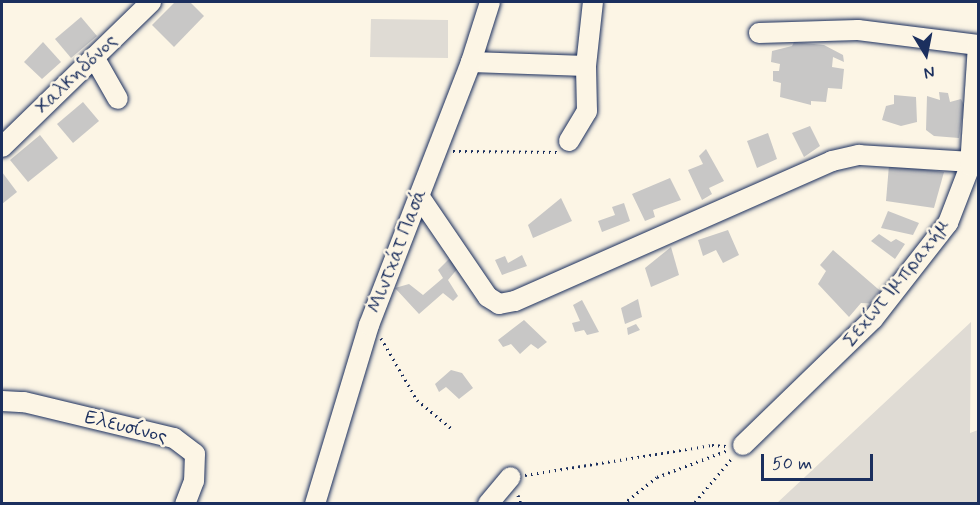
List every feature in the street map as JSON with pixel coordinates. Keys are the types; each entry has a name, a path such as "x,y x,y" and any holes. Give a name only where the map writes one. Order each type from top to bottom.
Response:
{"street":[{"name":"Χαλκηδόνος","path":"2,147 151,2"},
{"name":"Μιντχάτ Πασά","path":"315,504 369,325 471,62 490,2"},
{"path":"569,141 587,111 586,66 592,2"},
{"path":"759,33 858,30 978,45"},
{"name":"Σεχίντ Ιμπραχήμ","path":"743,445 873,319 948,223 970,162 978,45"},
{"path":"94,57 118,99"},
{"path":"471,62 586,66"},
{"path":"419,196 488,297 500,304 515,302 832,161 859,155 970,162"},
{"name":"Ελευσίνος","path":"2,401 24,402 174,438 195,454 194,481 184,504"},
{"path":"488,504 511,477"}],"path":[{"path":"436,150 554,155 569,141"},
{"path":"369,325 383,340 417,400 450,428"},
{"path":"511,477 712,445 736,448 657,477 623,504"},
{"path":"695,502 743,445"}],"shaded area":[{"path":"371,19 448,20 448,58 370,57"},
{"path":"971,322 970,433 978,430 978,503 777,503"}],"building":[{"path":"175,2 190,2 204,16 174,47 152,25"},
{"path":"81,17 97,36 71,58 55,39"},
{"path":"43,42 61,62 42,79 24,62"},
{"path":"794,42 824,45 843,55 844,62 833,57 832,67 844,69 842,89 828,88 826,102 811,101 811,105 780,97 781,83 773,81 773,71 779,71 780,64 771,62 772,51 792,46"},
{"path":"939,92 948,93 950,102 961,99 964,105 959,138 934,136 926,130 927,96 940,100"},
{"path":"894,95 916,97 917,122 901,126 882,120 886,106 894,104"},
{"path":"83,102 99,121 73,143 57,124"},
{"path":"810,126 820,146 804,157 792,133"},
{"path":"768,133 777,159 757,168 747,141"},
{"path":"40,135 58,158 28,182 10,160"},
{"path":"706,149 724,181 709,188 712,194 702,200 688,170 703,164 699,156"},
{"path":"889,165 944,172 934,208 886,201"},
{"path":"2,172 17,192 2,204"},
{"path":"670,178 681,200 653,210 655,217 645,221 632,194"},
{"path":"561,198 572,221 533,238 528,225"},
{"path":"624,203 630,221 602,232 598,221 615,215 612,207"},
{"path":"888,211 919,223 913,235 881,228"},
{"path":"728,230 739,255 723,263 716,250 703,256 698,240"},
{"path":"879,234 891,242 896,239 905,244 895,259 871,241"},
{"path":"671,247 679,275 651,287 645,268"},
{"path":"833,250 885,295 878,304 861,303 849,317 818,284 826,271 820,265"},
{"path":"522,255 527,266 502,275 495,260 505,256 508,263"},
{"path":"449,259 459,267 448,280 458,296 453,301 443,293 419,314 395,288 409,284 423,295 443,278 438,270"},
{"path":"638,299 642,317 625,324 621,308"},
{"path":"582,300 599,332 587,335 584,330 575,332 572,323 580,321 573,305"},
{"path":"524,320 547,342 538,349 531,344 520,354 511,344 503,347 498,340"},
{"path":"636,324 640,330 628,335 627,328"},
{"path":"451,370 462,373 473,388 459,399 446,387 439,392 435,384"}]}
